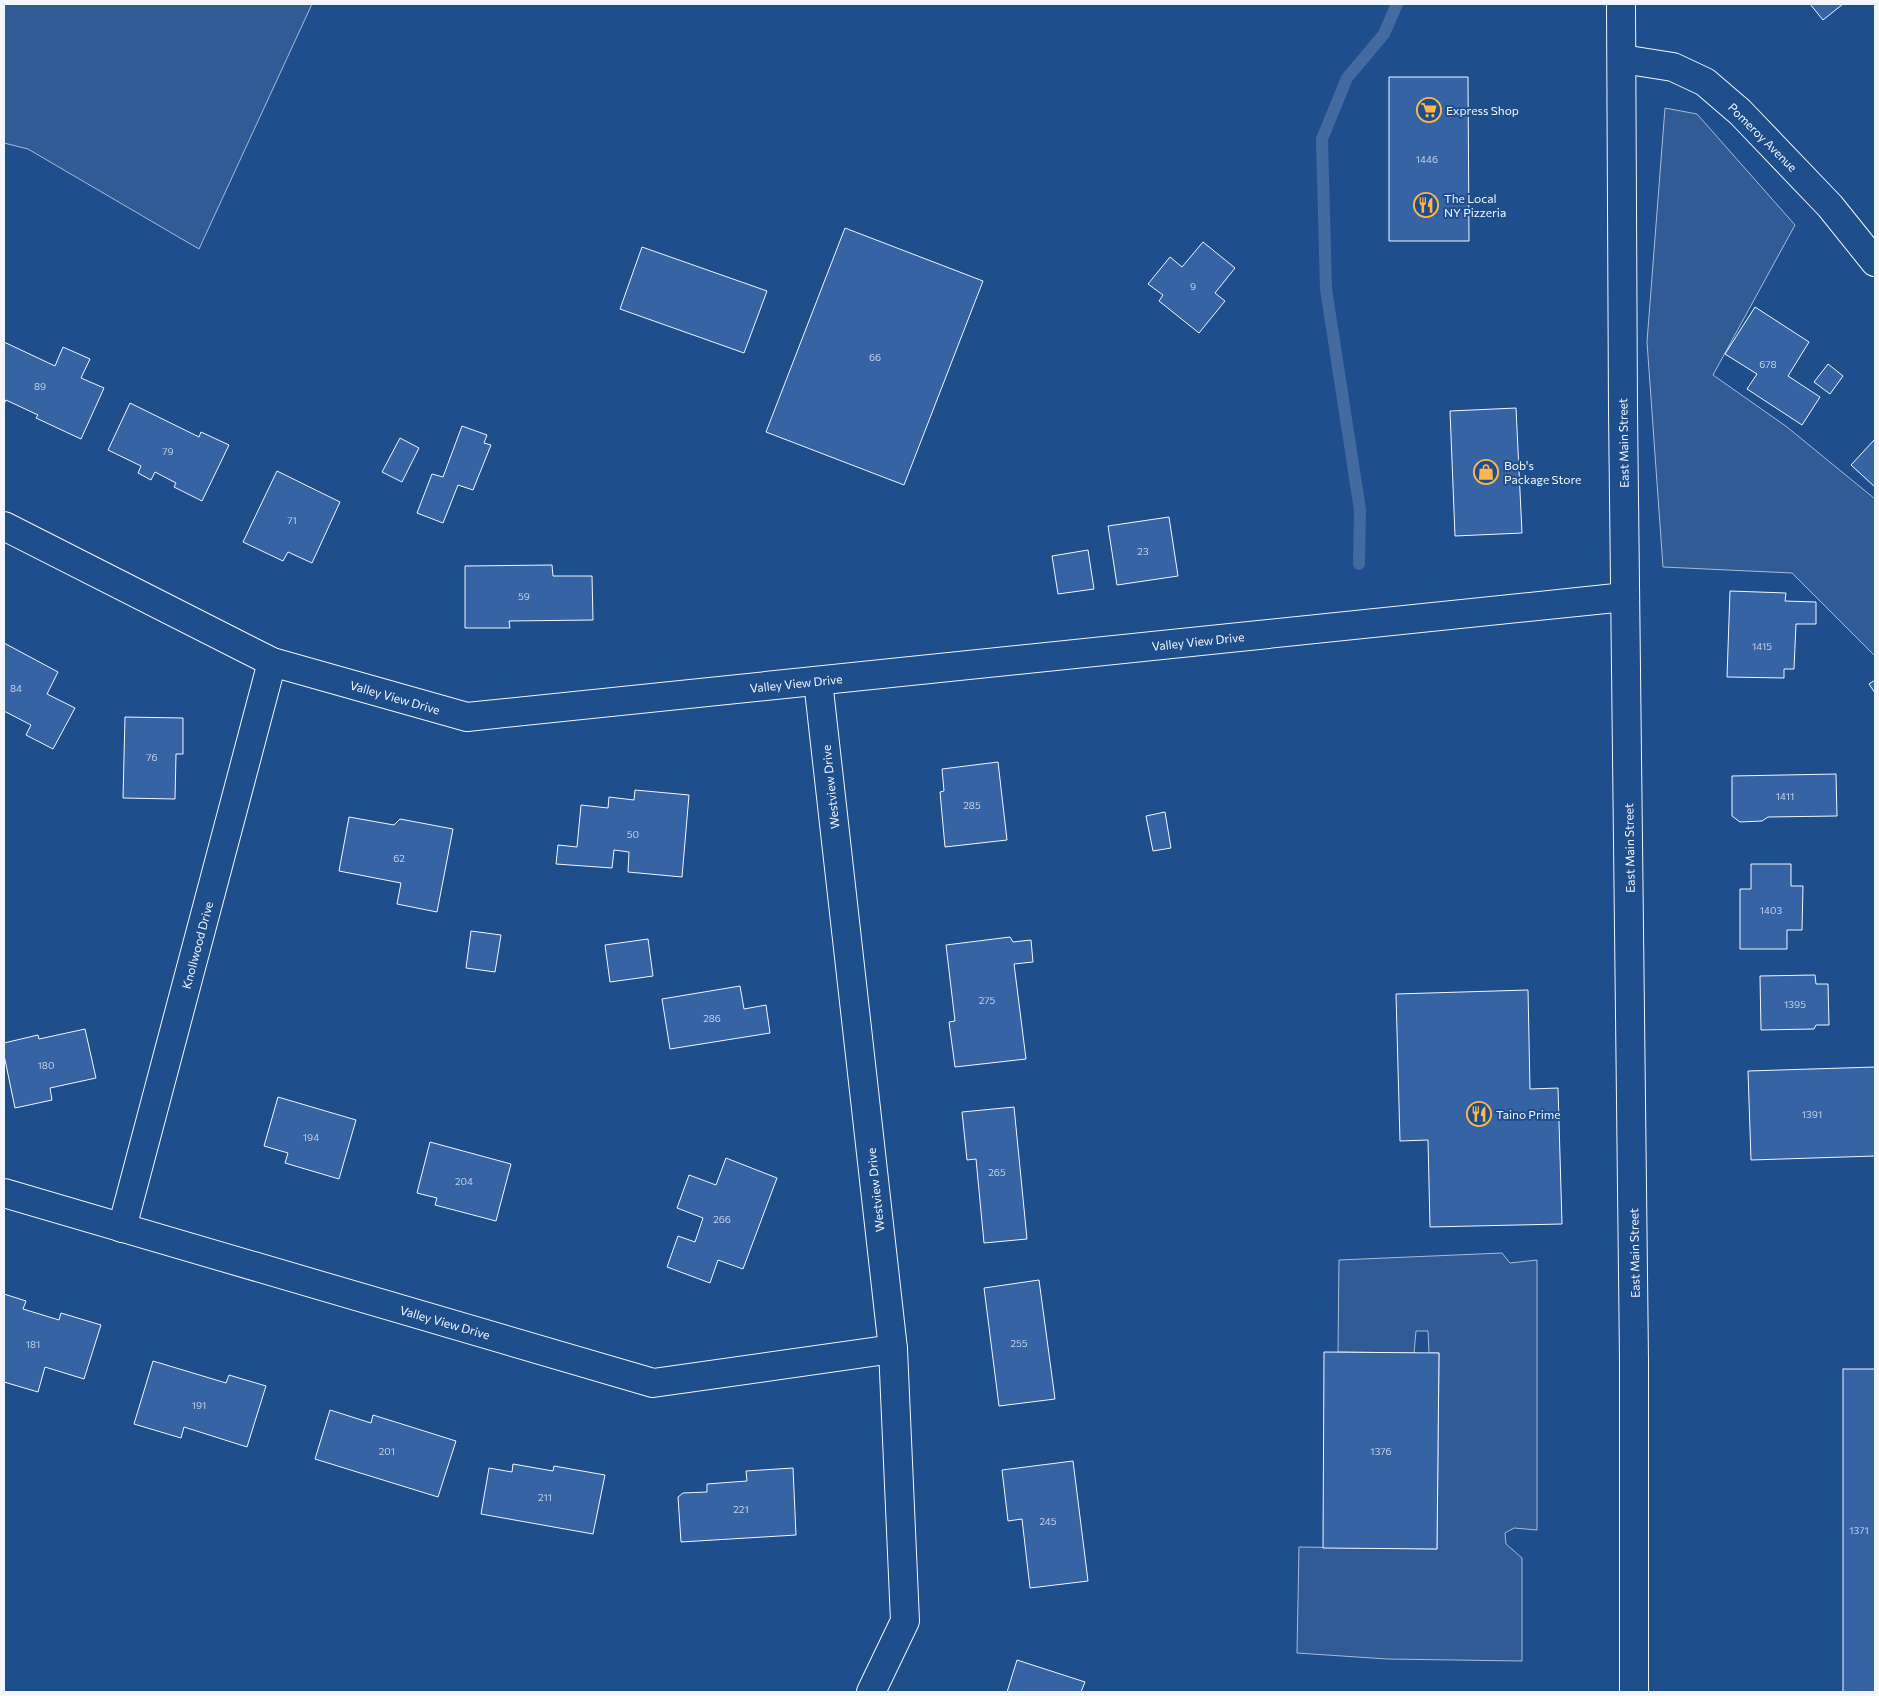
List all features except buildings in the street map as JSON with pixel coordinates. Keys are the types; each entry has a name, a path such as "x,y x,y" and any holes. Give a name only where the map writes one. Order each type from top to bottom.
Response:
{"street":[{"name":"East Main Street","path":"1621,4 1625,597 1634,1341 1634,1692"},
{"name":"Pomeroy Avenue","path":"1622,59 1673,67 1705,82 1740,112 1823,199 1875,262"},
{"name":"Valley View Drive","path":"4,526 272,662 467,717 1625,597"},
{"name":"Knollwood Drive","path":"122,1228 272,662"},
{"name":"Westview Drive","path":"818,681 893,1349 906,1621 871,1692"},
{"name":"Valley View Drive","path":"4,1193 653,1383 893,1349"}],"shaded area":[{"path":"4,4 312,4 199,249 28,149 4,143"},
{"path":"1665,108 1697,114 1795,225 1713,375 1787,427 1875,499 1875,656 1792,573 1663,567 1647,342"},
{"path":"1502,1253 1510,1263 1537,1260 1537,1530 1514,1528 1505,1533 1506,1544 1522,1558 1522,1661 1387,1659 1297,1653 1299,1547 1437,1549 1439,1353 1429,1353 1428,1331 1416,1331 1414,1353 1338,1352 1339,1260"}],"waterway":[{"path":"1359,564 1360,510 1326,289 1322,139 1347,78 1384,34 1397,4"}],"place":[{"name":"Express Shop","path":"1429,110"},
{"name":"The Local NY Pizzeria","path":"1426,205"},
{"name":"Bob's Package Store","path":"1486,472"},
{"name":"Taino Prime","path":"1479,1114"}]}
